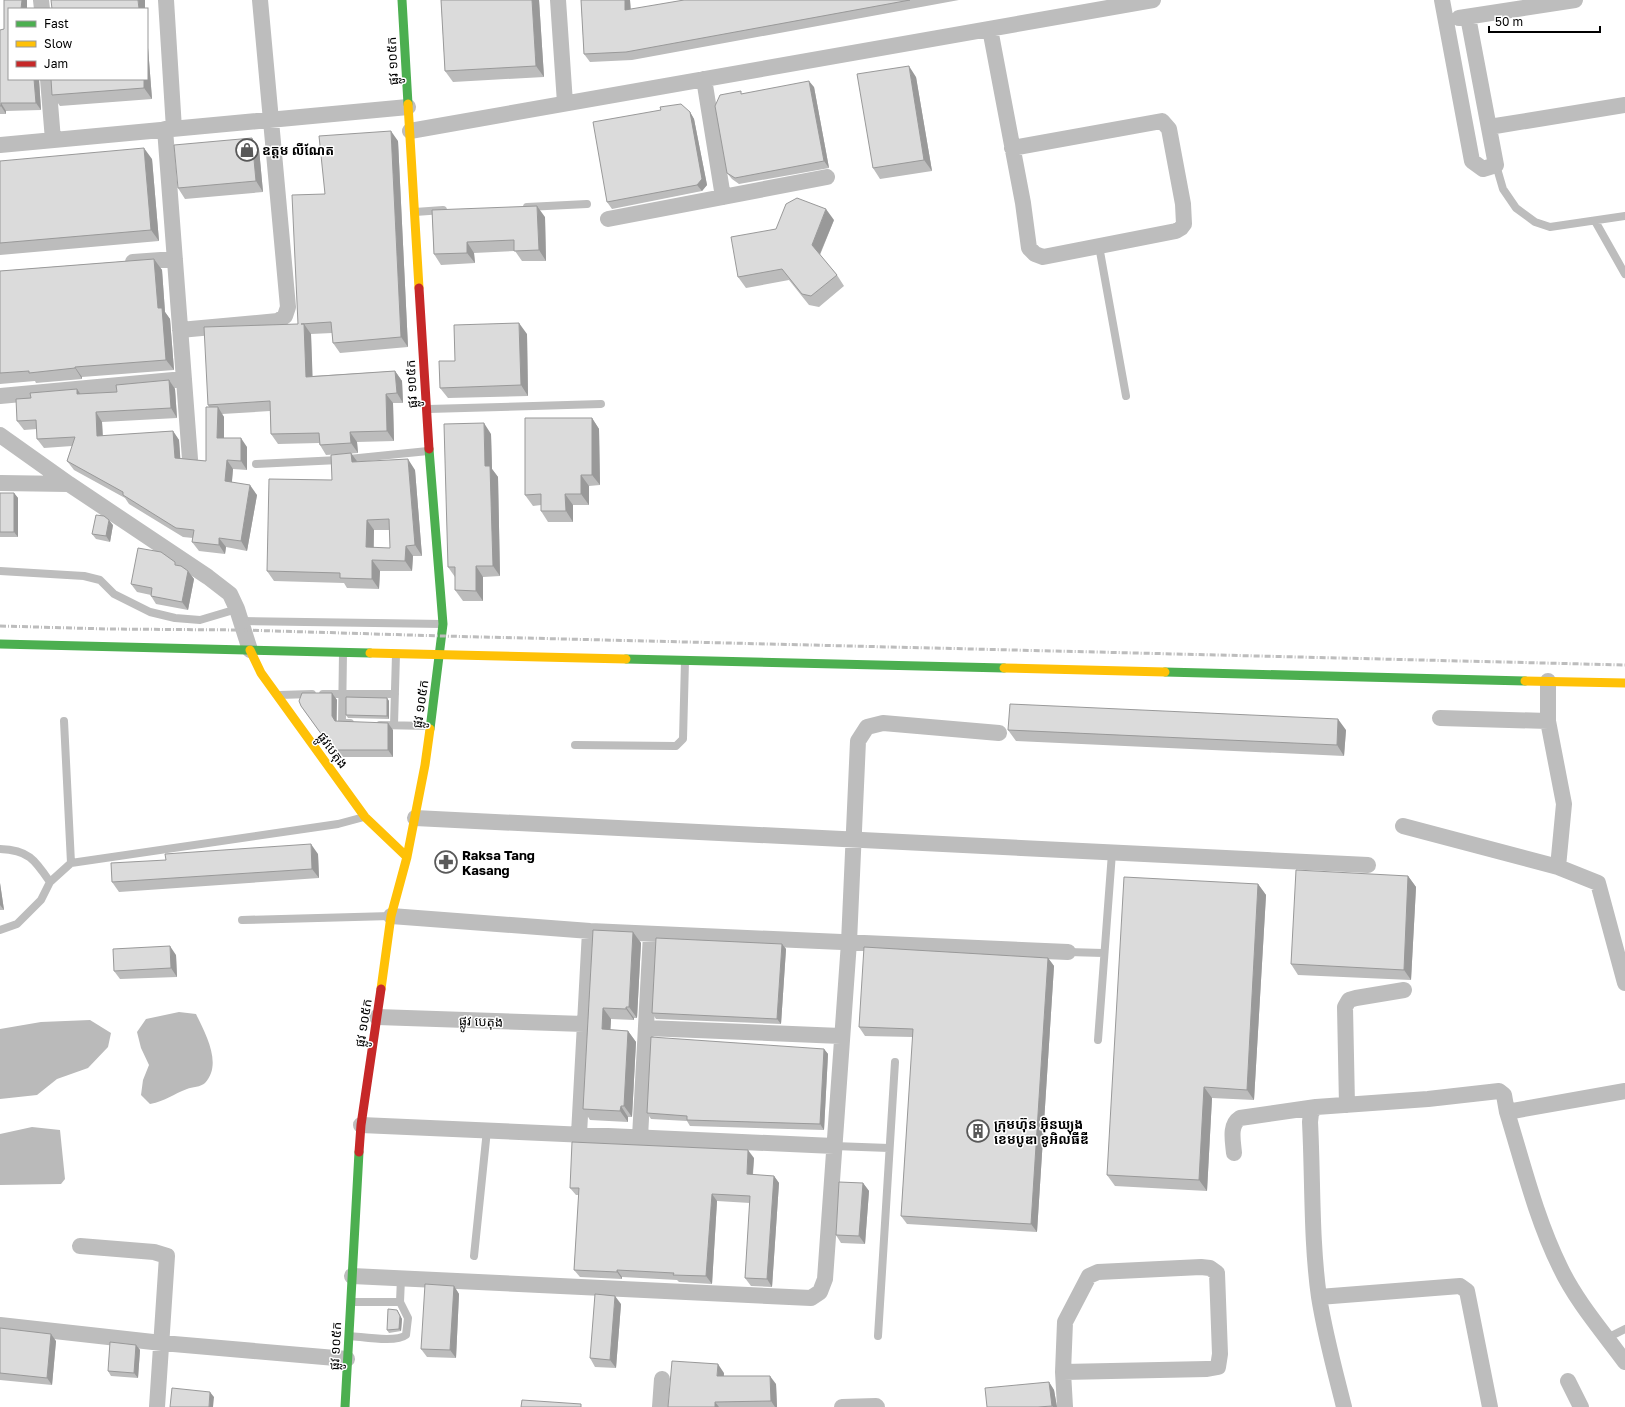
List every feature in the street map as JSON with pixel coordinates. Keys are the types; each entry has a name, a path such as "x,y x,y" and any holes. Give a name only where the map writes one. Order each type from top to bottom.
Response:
{"main road":[{"name":"ផ្លូវ ១០៥ក","path":"345,1407 360,1124 391,916 407,857 415,818 430,726 443,624 426,410 402,0"},
{"path":"0,644 1625,683"},
{"name":"ផ្លូវបេតុង","path":"250,650 261,674 365,817 407,857"}],"street":[{"path":"166,0 169,129 175,258 190,459"},
{"path":"180,330 278,321 285,316 288,308 260,0"},
{"path":"558,0 565,103"},
{"path":"410,131 1153,0"},
{"path":"1442,0 1472,161 1482,169 1496,165 1468,17"},
{"path":"1446,20 1575,0"},
{"path":"990,29 1029,248 1035,254 1043,257 1176,231 1182,228 1184,224 1183,204 1169,129 1166,125 1159,121 1012,148"},
{"path":"704,79 723,197"},
{"path":"48,80 53,140"},
{"path":"1489,127 1625,105"},
{"path":"0,145 408,107"},
{"path":"608,219 827,177"},
{"path":"119,263 175,258"},
{"path":"0,396 184,380"},
{"path":"0,435 69,484 208,577 230,594 239,615 250,650"},
{"path":"0,483 69,484"},
{"path":"1548,681 1548,721 1564,804 1558,867"},
{"path":"1440,718 1548,721"},
{"path":"352,1276 811,1298 820,1292 825,1279 841,1036 849,942 858,741 867,727 883,723 999,734"},
{"path":"415,818 1368,866"},
{"path":"1402,826 1558,867 1598,883 1625,983"},
{"path":"391,916 590,931 1068,952"},
{"path":"579,1134 590,931"},
{"path":"640,1137 651,934"},
{"path":"1347,1105 1345,1007 1349,1000 1404,990"},
{"name":"ផ្លូវ បេតុង","path":"377,1017 584,1024"},
{"path":"646,1028 841,1036"},
{"path":"1234,1153 1233,1128 1235,1121 1240,1118 1316,1107 1428,1099 1499,1091 1504,1095 1507,1112 1542,1226 1560,1268 1625,1362"},
{"path":"1507,1112 1625,1091"},
{"path":"1316,1107 1311,1114 1310,1122 1319,1297 1327,1340 1344,1407"},
{"path":"360,1124 834,1146"},
{"path":"80,1246 154,1252 166,1255 162,1343 157,1407"},
{"path":"1063,1372 1207,1369 1218,1367 1220,1354 1217,1273 1210,1268 1201,1267 1098,1272 1089,1276 1065,1322 1063,1372 1065,1407"},
{"path":"1319,1297 1460,1286 1467,1292 1490,1407"},
{"path":"0,1325 162,1343 347,1359"},
{"path":"660,1407 662,1380"},
{"path":"1568,1381 1581,1407"},
{"path":"842,1407 878,1407"}],"lane":[{"path":"1496,165 1503,189 1516,208 1535,222 1550,227 1625,216"},
{"path":"516,207 587,204"},
{"path":"414,212 453,210"},
{"path":"1595,221 1625,274"},
{"path":"1099,246 1126,396"},
{"path":"426,410 601,404"},
{"path":"256,464 339,460 429,451"},
{"path":"0,571 84,576 100,580 114,594 150,612 175,618 200,620 239,615 443,624"},
{"path":"343,652 342,723 357,724"},
{"path":"394,725 396,653"},
{"path":"575,745 676,746 683,739 685,660"},
{"path":"276,695 395,694"},
{"path":"64,721 71,863"},
{"path":"372,724 430,726"},
{"path":"0,930 17,924 41,900 50,882 71,863 338,824 365,817"},
{"path":"0,849 14,850 36,860 50,882"},
{"path":"1098,1040 1103,953 1112,853"},
{"path":"242,920 391,916"},
{"path":"1068,952 1103,953"},
{"path":"878,1336 895,1062"},
{"path":"474,1256 487,1130"},
{"path":"834,1146 889,1148"},
{"path":"349,1336 401,1339 406,1335 408,1318 400,1302 400,1278"},
{"path":"351,1302 400,1302"},
{"path":"1607,1338 1625,1328"}],"shaded area":[{"path":"179,1012 196,1014 204,1030 211,1048 212,1067 210,1075 205,1083 201,1085 150,1104 141,1095 143,1080 149,1065 141,1048 137,1032 146,1019"},
{"path":"90,1020 111,1033 108,1047 88,1068 57,1079 37,1095 0,1099 0,1029 41,1022"},
{"path":"32,1127 60,1130 65,1179 61,1184 0,1185 0,1134"}],"building":[{"path":"4,0 22,0 21,8 8,8 8,80 34,80 36,103 1,103 0,106 0,30 4,29"},
{"path":"51,0 138,0 139,8 52,8"},
{"path":"441,0 532,0 536,66 445,71"},
{"path":"581,0 625,0 625,10 684,0 910,0 626,52 584,54"},
{"path":"909,66 924,160 873,168 857,74"},
{"path":"51,80 144,80 144,88 52,95"},
{"path":"809,81 824,161 735,178 727,173 715,106 720,95 741,91 741,94"},
{"path":"681,104 690,112 702,179 697,185 607,202 593,122 661,110 660,107"},
{"path":"391,131 401,337 333,343 331,322 301,324 304,324 306,377 395,371 397,393 386,394 387,431 350,432 351,443 320,445 319,433 271,434 270,401 208,405 204,327 298,324 292,195 325,194 319,136"},
{"path":"252,138 256,181 178,188 174,145"},
{"path":"144,148 151,230 0,243 0,161"},
{"path":"797,198 826,209 812,245 837,275 811,296 802,294 782,269 738,277 731,237 776,229 786,204"},
{"path":"537,206 539,250 514,251 514,240 467,242 467,253 434,254 432,210"},
{"path":"154,259 158,308 162,308 166,360 75,367 29,373 29,371 0,373 0,271"},
{"path":"519,323 521,385 440,388 439,361 455,361 454,325"},
{"path":"169,380 171,408 96,412 97,436 173,431 175,458 206,461 206,407 218,407 217,438 241,438 241,461 227,460 225,481 250,485 241,541 219,538 219,545 192,542 194,530 176,528 123,495 123,492 67,461 75,437 37,439 36,420 17,421 16,399 31,398 30,393 77,389 77,394 117,392 116,385"},
{"path":"525,418 592,418 592,475 581,475 581,494 565,494 566,511 541,511 541,494 525,495"},
{"path":"484,423 485,466 490,466 493,566 476,566 476,591 455,590 455,567 448,567 444,424"},
{"path":"351,453 352,462 408,459 415,545 406,546 405,561 372,560 372,579 340,578 340,573 267,571 269,479 332,480 331,455","holes":["389,519 390,548 366,547 367,520"]},
{"path":"0,493 14,493 14,532 0,532"},
{"path":"96,515 104,516 109,520 106,536 92,534"},
{"path":"138,548 161,552 175,562 175,565 181,566 188,571 182,602 151,596 152,588 131,584"},
{"path":"302,693 332,693 332,716 335,721 388,723 388,750 332,750 328,744 328,736 322,735 301,706 299,701"},
{"path":"346,697 387,698 387,716 346,715"},
{"path":"1010,704 1338,719 1337,745 1008,730"},
{"path":"311,844 312,869 112,882 111,863 166,860 165,854"},
{"path":"1296,870 1408,876 1404,970 1291,964"},
{"path":"1124,877 1258,884 1247,1090 1204,1087 1199,1180 1107,1175"},
{"path":"593,930 633,932 629,1007 626,1007 626,1009 603,1008 602,1029 628,1031 624,1106 621,1106 620,1111 583,1109"},
{"path":"656,938 782,944 777,1019 652,1013"},
{"path":"170,946 171,968 114,971 113,949"},
{"name":"ក្រុមហ៊ុន អ៊ិនឃ្យុង ខេមបូឌា ខូអិលធីឌី","path":"864,947 1048,958 1031,1224 901,1216 913,1029 859,1027"},
{"path":"651,1037 824,1049 820,1124 687,1120 687,1116 647,1113"},
{"path":"572,1142 748,1150 747,1174 774,1176 767,1279 745,1278 750,1196 712,1194 706,1276 673,1275 674,1273 617,1270 617,1272 574,1270 579,1188 570,1188"},
{"path":"839,1182 863,1183 859,1236 836,1235"},
{"path":"425,1284 454,1286 450,1350 421,1349"},
{"path":"595,1294 615,1296 610,1360 590,1358"},
{"path":"388,1309 397,1310 400,1316 399,1329 387,1330"},
{"path":"0,1328 51,1334 47,1378 0,1373"},
{"path":"110,1342 136,1345 134,1373 108,1371"},
{"path":"672,1361 718,1364 717,1376 770,1376 771,1401 715,1402 715,1407 668,1407"},
{"path":"1049,1382 1052,1406 987,1407 985,1388"},
{"path":"172,1388 210,1392 209,1407 170,1407"},
{"path":"522,1400 581,1404 581,1407 521,1407"}],"railway":[{"path":"0,626 108,629 243,630 1625,665"}],"traffic: fast":[{"path":"402,0 408,104"},
{"path":"429,449 443,624 430,729"},
{"path":"0,644 370,653"},
{"path":"626,659 1004,668"},
{"path":"1165,672 1525,681"},
{"path":"345,1407 359,1152"}],"traffic: slow":[{"path":"408,104 419,288"},
{"path":"250,650 261,673 365,817 407,857"},
{"path":"370,653 626,659"},
{"path":"1004,668 1165,672"},
{"path":"1525,681 1625,683"},
{"path":"381,989 391,916 407,857 425,765 430,729"}],"traffic: jam":[{"path":"419,288 429,449"},
{"path":"359,1152 361,1125 381,989"}],"place":[{"name":"ឧត្តម លីណែត","path":"247,150"},
{"name":"Raksa Tang Kasang","path":"446,862"},
{"name":"ក្រុមហ៊ុន អ៊ិនឃ្យុង ខេមបូឌា ខូអិលធីឌី","path":"978,1131"}]}
